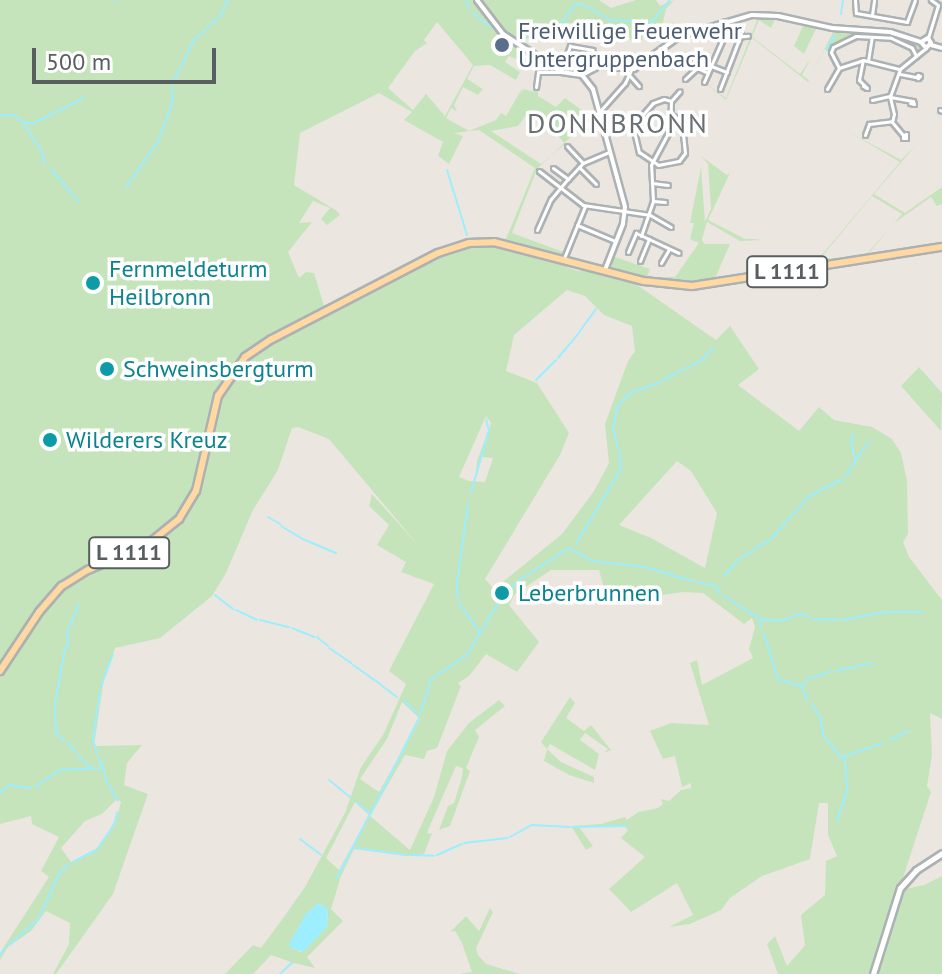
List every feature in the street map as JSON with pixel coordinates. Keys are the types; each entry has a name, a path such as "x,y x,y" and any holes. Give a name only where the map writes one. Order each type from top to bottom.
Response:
{"main road":[{"name":"L 1111","path":"0,671 39,612 62,586 88,570 153,541 179,519 196,491 218,396 235,369 258,347 453,247 494,242 659,283 709,285 942,247"},
{"path":"873,974 900,888 916,870 942,853"}],"street":[{"path":"477,0 488,19 503,34 561,72"},
{"path":"855,0 855,12 908,21 915,0"},
{"path":"872,15 874,0"},
{"path":"892,121 894,114 890,97 900,72 925,45 938,5 934,0"},
{"path":"584,129 630,73 680,36 741,17 769,15 852,29 886,31 942,48"},
{"path":"704,82 722,38 725,21"},
{"path":"722,38 741,34 748,36"},
{"path":"720,89 741,34"},
{"path":"839,68 831,52 834,46 854,37 871,36 900,42 912,48 917,56"},
{"path":"863,86 859,78 871,36"},
{"path":"561,72 570,46 593,50"},
{"path":"693,55 697,68 708,73"},
{"path":"827,89 839,68 866,60 916,77"},
{"path":"536,87 538,72 582,75 599,66 630,73 639,86"},
{"path":"711,66 727,72"},
{"path":"685,79 697,68"},
{"path":"582,75 592,87 626,211 605,270"},
{"path":"641,236 653,201 652,162 669,133 671,101 680,91"},
{"path":"872,100 890,97 910,103"},
{"path":"671,101 664,99 653,103 635,128 637,150 652,162 663,165 679,161 684,155 681,121 672,115"},
{"path":"892,121 903,135"},
{"path":"865,135 869,124 892,121"},
{"path":"567,146 583,163"},
{"path":"537,230 559,189 579,167 609,152"},
{"path":"579,167 596,184"},
{"path":"553,168 568,179"},
{"path":"539,171 585,206 650,215 671,227"},
{"path":"652,183 668,185"},
{"path":"653,201 665,202"},
{"path":"564,259 585,206"},
{"path":"577,225 616,242"},
{"path":"628,252 636,233 679,253"},
{"path":"640,261 649,239"},
{"path":"661,263 669,248"}],"green space":[{"path":"0,0 599,0 611,8 636,0 656,0 660,6 674,0 666,9 662,26 674,22 660,31 643,33 642,40 618,39 611,42 609,47 601,45 602,33 577,25 572,35 565,32 514,39 486,16 505,36 499,47 503,50 512,41 521,47 518,53 527,58 526,63 509,56 505,62 520,72 516,80 490,65 474,66 467,79 483,89 478,95 463,87 454,105 457,111 451,108 446,118 469,131 496,120 501,113 506,116 523,87 521,94 524,89 534,92 538,87 538,96 556,107 565,98 583,111 572,121 580,128 564,143 548,124 529,111 518,126 491,131 541,164 551,156 537,169 512,233 566,253 564,258 495,240 454,248 490,243 564,262 566,267 578,271 587,269 633,282 716,340 730,326 759,369 738,385 799,431 819,407 834,420 872,427 892,439 901,453 907,481 908,534 903,542 909,557 942,600 942,719 930,713 932,755 927,786 931,792 900,887 901,890 924,885 942,876 942,974 778,974 767,944 775,936 787,966 805,945 801,915 825,895 826,861 837,856 828,835 828,803 819,803 810,859 762,876 730,898 721,910 690,924 669,927 693,915 677,883 631,912 609,889 645,857 621,838 628,830 625,827 579,827 593,846 586,850 571,826 601,824 625,817 627,820 638,812 658,808 663,804 661,799 669,801 681,790 691,788 691,783 682,787 675,756 663,759 650,731 671,723 709,725 690,663 697,660 702,685 753,658 749,649 755,627 752,618 744,624 703,593 683,592 608,603 599,570 551,570 515,594 509,605 539,642 517,672 486,654 469,676 458,683 461,686 437,748 427,751 424,759 405,755 370,816 410,850 434,797 447,751 469,723 499,700 505,706 475,730 479,737 466,768 470,771 450,826 439,830 448,806 454,803 462,777 463,768 456,766 428,830 428,834 432,833 424,854 408,856 354,849 341,876 331,909 343,921 307,957 315,968 294,963 279,974 291,962 271,955 253,974 225,974 253,945 261,948 305,887 345,813 361,767 383,735 406,684 389,671 434,584 401,572 406,562 377,545 389,525 369,506 372,494 418,545 329,439 298,427 292,428 278,470 253,510 226,573 212,596 160,638 115,648 104,678 94,746 142,745 127,763 124,785 148,794 113,894 56,974 53,974 69,944 70,923 46,911 31,931 8,947 0,960 0,953 49,877 41,871 59,837 32,824 31,816 0,824","holes":["437,22 473,65 445,116 426,94 413,110 388,88 415,51 427,43 424,40","379,93 412,112 404,120 443,142 438,156 449,164 463,136 454,133 479,130 535,168 506,239 475,237 449,244 324,306 314,273 306,272 299,278 288,252 312,222 299,223 313,201 330,208 321,219 327,225 340,215 337,211 294,185 300,133","567,290 585,296 604,315 632,326 635,351 628,361 605,424 609,463 594,491 562,534 494,589 485,579 560,455 569,433 537,383 506,371 514,335","486,416 491,423 476,472 482,457 493,458 485,482 459,477","677,461 691,471 717,513 705,568 651,538 619,525","402,702 420,719 379,792 360,779 387,739","117,799 121,802 117,816 97,848 71,862 61,848 85,821 102,814","355,802 369,815 339,870 326,858","318,903 328,909 327,927 301,952 291,948 305,916"]},
{"path":"758,16 775,19 771,28 759,20 752,37 800,74 811,58 802,75 809,80 833,32 816,29 804,54 794,46 804,24 834,30 834,33 837,30 885,32 918,46 917,43 920,48 917,52 916,48 891,37 854,33 830,51 825,49 808,82 752,38 726,100 704,82 726,98 758,18 732,20"},
{"path":"849,132 901,160 916,145 874,194 905,213 942,187 942,204 937,206 931,197 894,223 902,214 872,196 820,259 865,256 893,224 869,253 942,242 942,246 791,268 816,262 900,162"},
{"path":"761,150 730,173 708,220 745,239 763,240 740,241 707,222 702,239 704,244 730,244 714,281 770,271 777,258 785,269 715,283 665,283 612,271 612,256 650,269 647,277 675,277 699,243 690,239 694,223 690,223 701,167 705,222 711,209 708,164 701,156 727,175"},
{"path":"919,367 942,393 941,431 901,386"},
{"path":"570,697 575,703 566,718 584,731 591,725 611,750 604,753 608,749 585,733 580,740 599,754 595,770 550,744 547,749 541,742"},
{"path":"547,749 561,762 594,777 594,783 569,775 544,761"},
{"path":"490,908 493,912 476,948 478,955 486,964 520,974 459,974 472,972 462,943 455,931 450,932 466,916 479,931"}],"water":[{"path":"318,903 328,909 327,927 303,952 291,948 289,944 305,915"}],"waterway":[{"path":"207,27 219,18 228,0"},
{"path":"466,0 469,9"},
{"path":"609,20 652,22 670,0"},
{"path":"841,14 843,0"},
{"path":"515,37 565,32 567,28 562,22 575,4 584,5 608,19"},
{"path":"473,13 489,26"},
{"path":"173,83 194,40 205,30"},
{"path":"827,50 834,36"},
{"path":"126,187 158,142 173,101 172,87"},
{"path":"0,115 14,115 24,123 34,123 84,98"},
{"path":"24,124 42,152 45,164"},
{"path":"51,169 79,202"},
{"path":"447,170 467,235"},
{"path":"580,331 596,309"},
{"path":"558,358 579,333"},
{"path":"685,369 703,359 713,348"},
{"path":"536,380 556,360"},
{"path":"664,379 682,370"},
{"path":"618,446 613,429 618,405 632,392 661,382"},
{"path":"471,492 489,431 486,419"},
{"path":"854,435 851,440 855,460"},
{"path":"845,477 869,441"},
{"path":"577,542 621,469 619,450"},
{"path":"724,576 738,560 772,538 808,497 842,480"},
{"path":"458,599 457,585 468,504"},
{"path":"268,517 280,524"},
{"path":"281,526 303,539"},
{"path":"305,540 336,553"},
{"path":"503,596 521,579 569,548 592,561 645,567 692,581"},
{"path":"696,582 716,586 720,594"},
{"path":"215,595 233,609"},
{"path":"724,596 760,619 761,627"},
{"path":"421,712 431,679 467,655 501,598"},
{"path":"459,603 479,632"},
{"path":"64,741 56,733 55,705 68,644 67,632 79,605"},
{"path":"236,610 257,620"},
{"path":"841,620 887,612 922,612"},
{"path":"760,619 781,621 800,614 810,617"},
{"path":"814,619 837,620"},
{"path":"260,620 289,627"},
{"path":"292,628 314,637"},
{"path":"764,633 778,679 802,687 807,700"},
{"path":"317,637 328,646"},
{"path":"329,648 351,663"},
{"path":"101,687 113,654"},
{"path":"835,671 873,663"},
{"path":"353,665 380,684"},
{"path":"811,678 831,671"},
{"path":"802,687 808,678"},
{"path":"381,685 397,697"},
{"path":"97,753 93,740 100,692"},
{"path":"404,701 418,714"},
{"path":"812,704 821,719 823,735 845,761 847,792 837,820"},
{"path":"371,813 419,718"},
{"path":"890,740 908,731"},
{"path":"68,743 75,752"},
{"path":"843,757 883,743"},
{"path":"77,755 91,768"},
{"path":"35,787 59,770 103,768 98,757"},
{"path":"104,770 107,783"},
{"path":"329,780 350,797"},
{"path":"0,793 9,785 31,788"},
{"path":"109,785 118,801"},
{"path":"356,802 371,814"},
{"path":"73,862 97,849 115,823 117,812"},
{"path":"337,878 369,816"},
{"path":"510,837 532,825 570,827"},
{"path":"573,827 626,826"},
{"path":"464,843 508,838"},
{"path":"300,839 321,855"},
{"path":"437,855 462,844"},
{"path":"356,848 406,855"},
{"path":"410,855 434,856"},
{"path":"9,945 38,920 60,872 69,864"},
{"path":"0,955 5,948"},
{"path":"280,974 292,963"}],"place":[{"name":"Freiwillige Feuerwehr Untergruppenbach","path":"502,45"},
{"name":"Fernmeldeturm Heilbronn","path":"93,283"},
{"name":"Schweinsbergturm","path":"107,369"},
{"name":"Wilderers Kreuz","path":"50,440"},
{"name":"Leberbrunnen","path":"502,593"}],"district":[{"name":"DONNBRONN","path":"618,123"}]}
